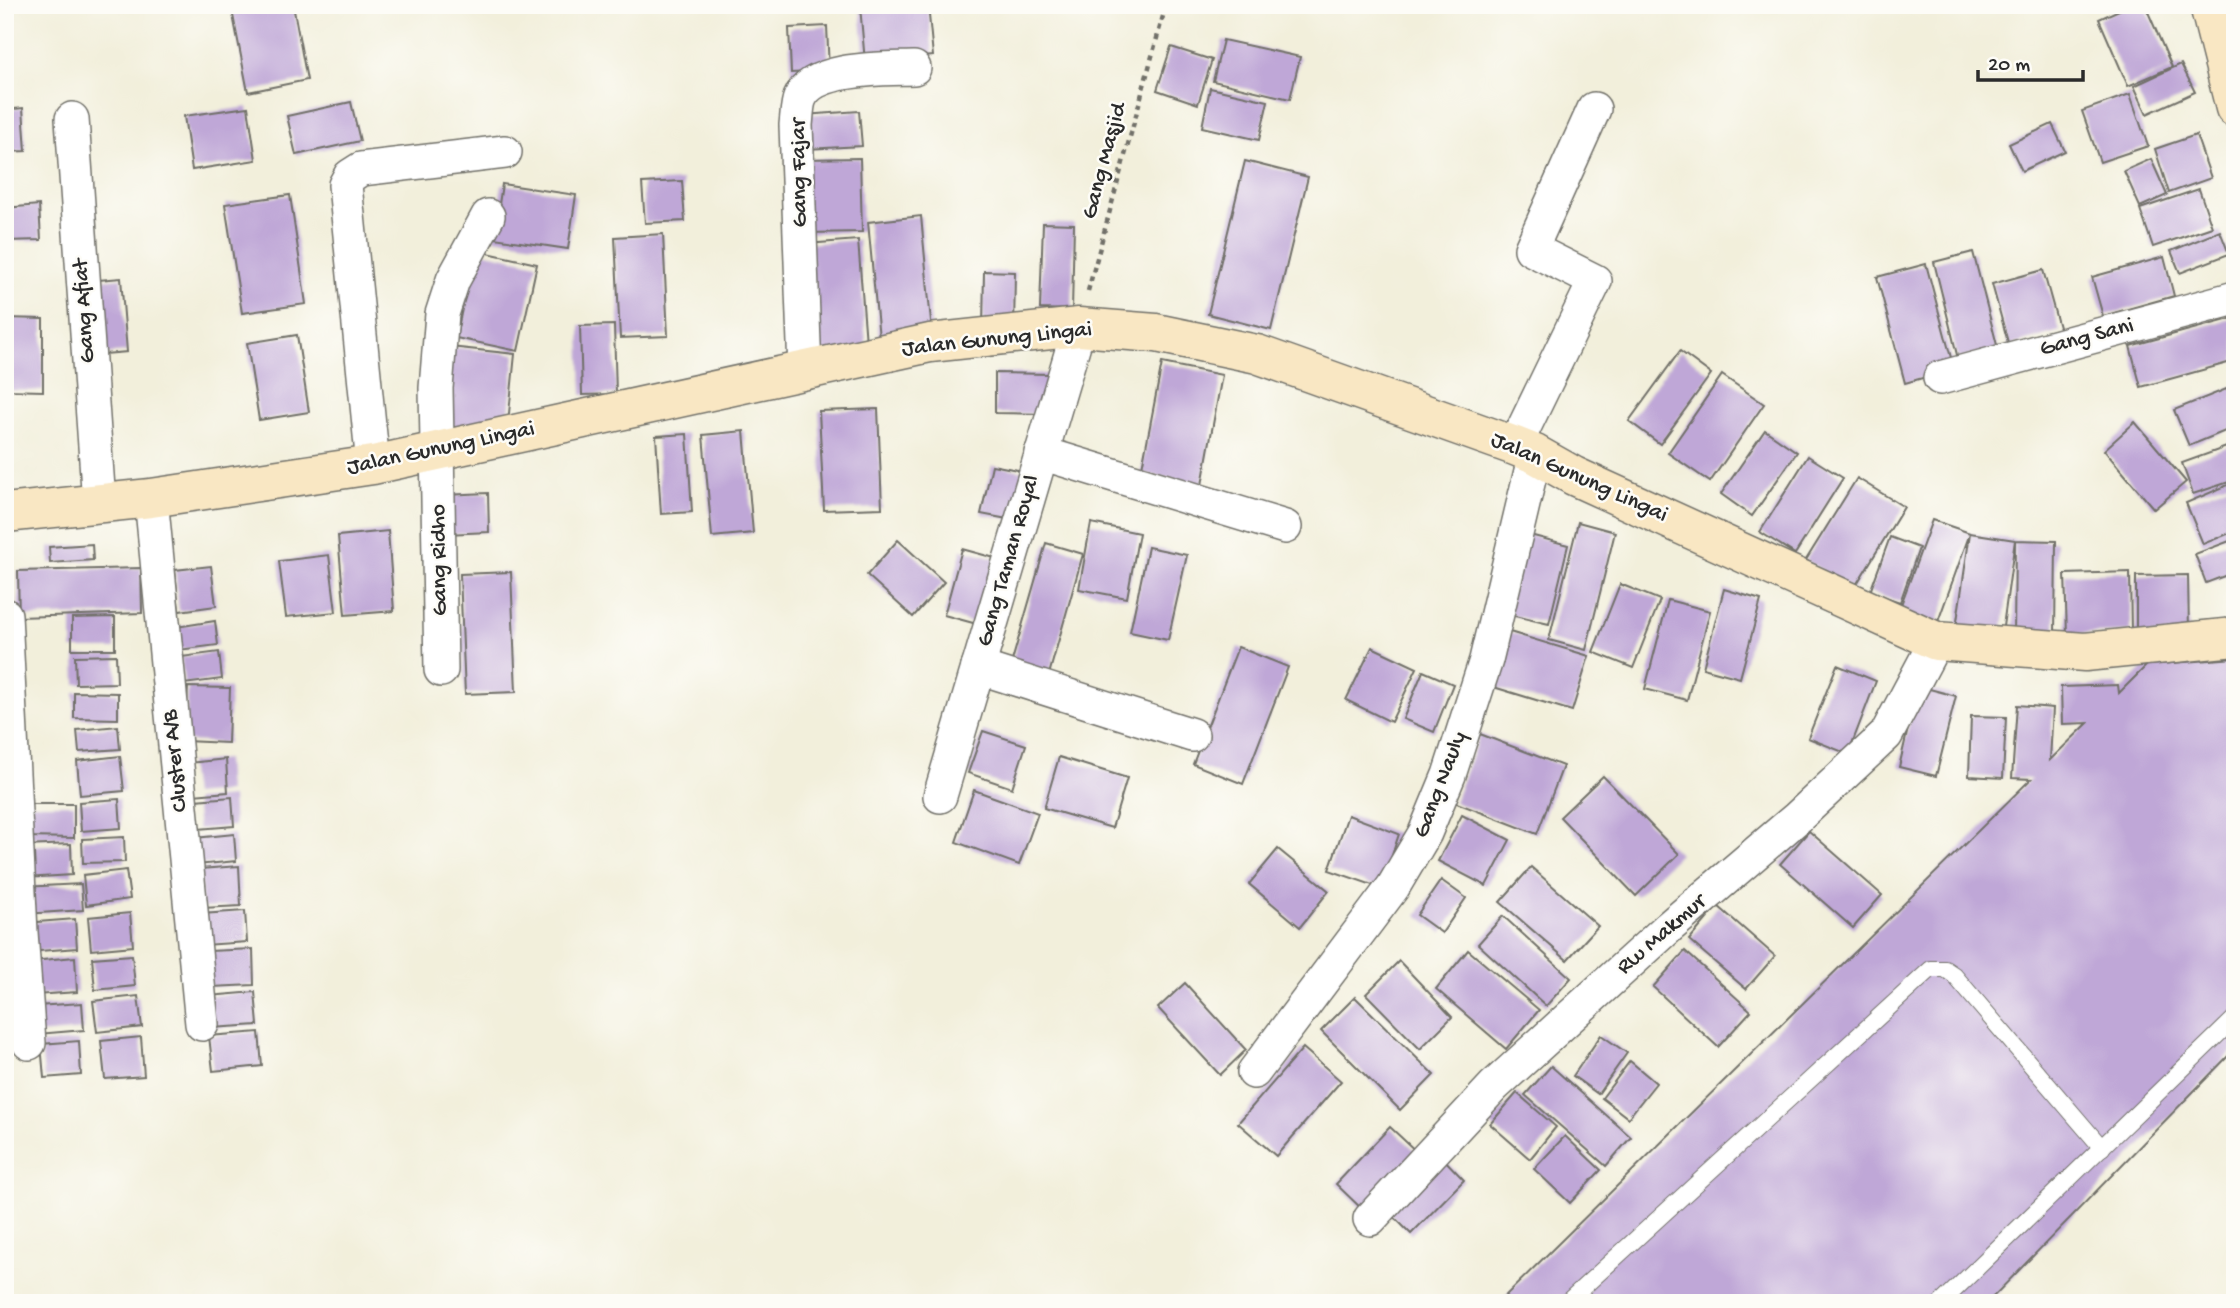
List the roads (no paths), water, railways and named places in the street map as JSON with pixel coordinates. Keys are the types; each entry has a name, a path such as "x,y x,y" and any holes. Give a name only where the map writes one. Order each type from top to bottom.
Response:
{"street":[{"path":"2209,5 2235,108"},
{"name":"Gang Fajar","path":"806,371 796,125 800,96 817,80 844,72 914,68"},
{"name":"Gang Nauly","path":"1254,1072 1393,887 1425,833 1448,775 1486,660 1525,450 1595,281 1531,249 1594,109"},
{"name":"Gang Afiat","path":"72,119 99,503"},
{"path":"373,465 345,185 350,176 361,169 505,152"},
{"name":"Gang Ridho","path":"441,670 436,388 444,305 453,280 488,216"},
{"name":"Gang Sani","path":"1940,378 2235,298"},
{"name":"Jalan Gunung Lingai","path":"5,513 151,498 373,465 930,343 1079,327 1156,333 1256,354 1525,450 1574,476 1936,641 2085,652 2235,637"},
{"name":"Gang Taman Royal","path":"940,796 1079,327"},
{"path":"1041,453 1285,527"},
{"name":"Cluster A/B","path":"151,498 202,1024"},
{"path":"5,615 29,1043"},
{"name":"Rw Makmur","path":"1370,1219 1494,1086 1669,927 1797,818 1886,735 1936,641"},
{"path":"978,667 1192,735"}],"lane":[{"path":"1566,1303 1931,969 1945,970 1954,975 2102,1148"},
{"path":"1941,1303 2235,1018"}]}
